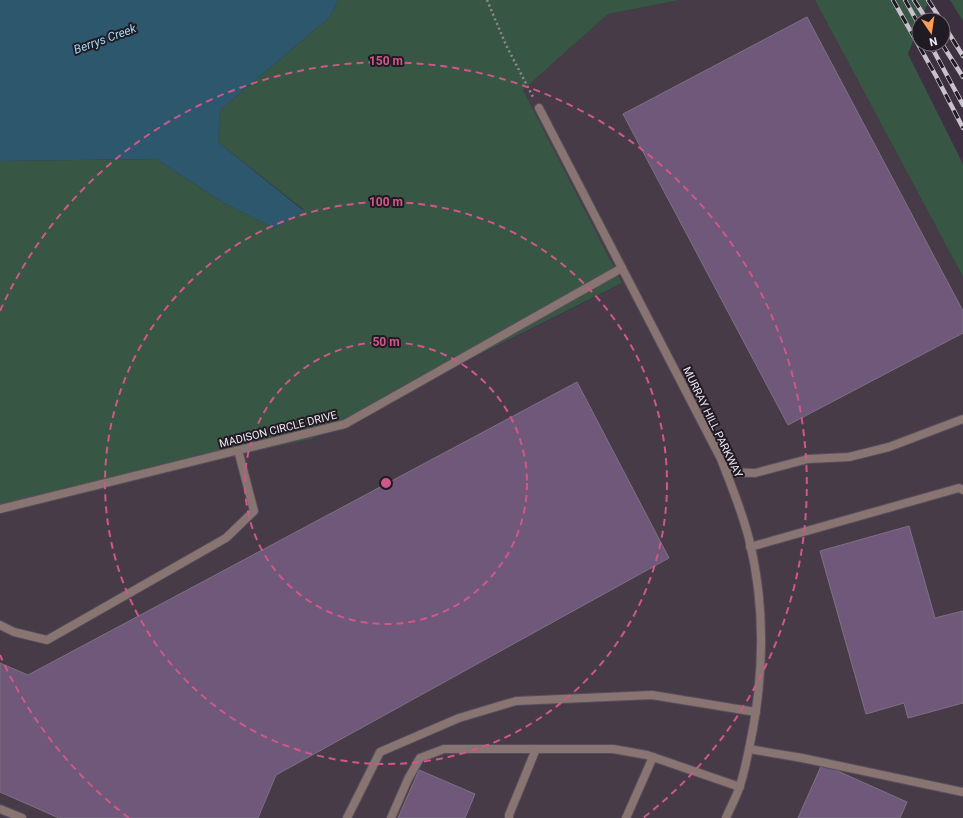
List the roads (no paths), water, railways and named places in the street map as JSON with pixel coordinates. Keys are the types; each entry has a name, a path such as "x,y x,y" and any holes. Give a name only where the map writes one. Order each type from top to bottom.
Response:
{"street":[{"name":"MURRAY HILL PARKWAY","path":"539,108 717,452 736,495 750,547 758,586 761,625 761,672 756,712 740,787 726,818"},
{"name":"MADISON CIRCLE DRIVE","path":"0,508 345,424 622,268"},
{"path":"726,472 755,473 808,459 849,457 889,447 963,419"},
{"path":"0,625 14,632 47,640 226,538 254,511 238,450"},
{"path":"750,547 959,488 963,490"},
{"path":"347,818 380,752 459,718 516,701 652,694 756,712"},
{"path":"391,818 408,779 420,758 444,749 613,749 653,757 740,787"},
{"path":"509,818 536,749"},
{"path":"749,749 802,758 963,792"},
{"path":"626,818 653,757"},
{"path":"0,808 22,818"}],"water":[{"name":"Berrys Creek","path":"0,0 338,0 330,17 220,110 218,142 304,211 274,228 224,203 156,159 0,161"}],"railway":[{"path":"893,0 936,76 963,128"},
{"path":"905,0 912,12"},
{"path":"914,0 922,12"},
{"path":"928,0 936,12"},
{"path":"951,37 963,56"},
{"path":"934,52 963,105"},
{"path":"947,52 963,77"}]}
